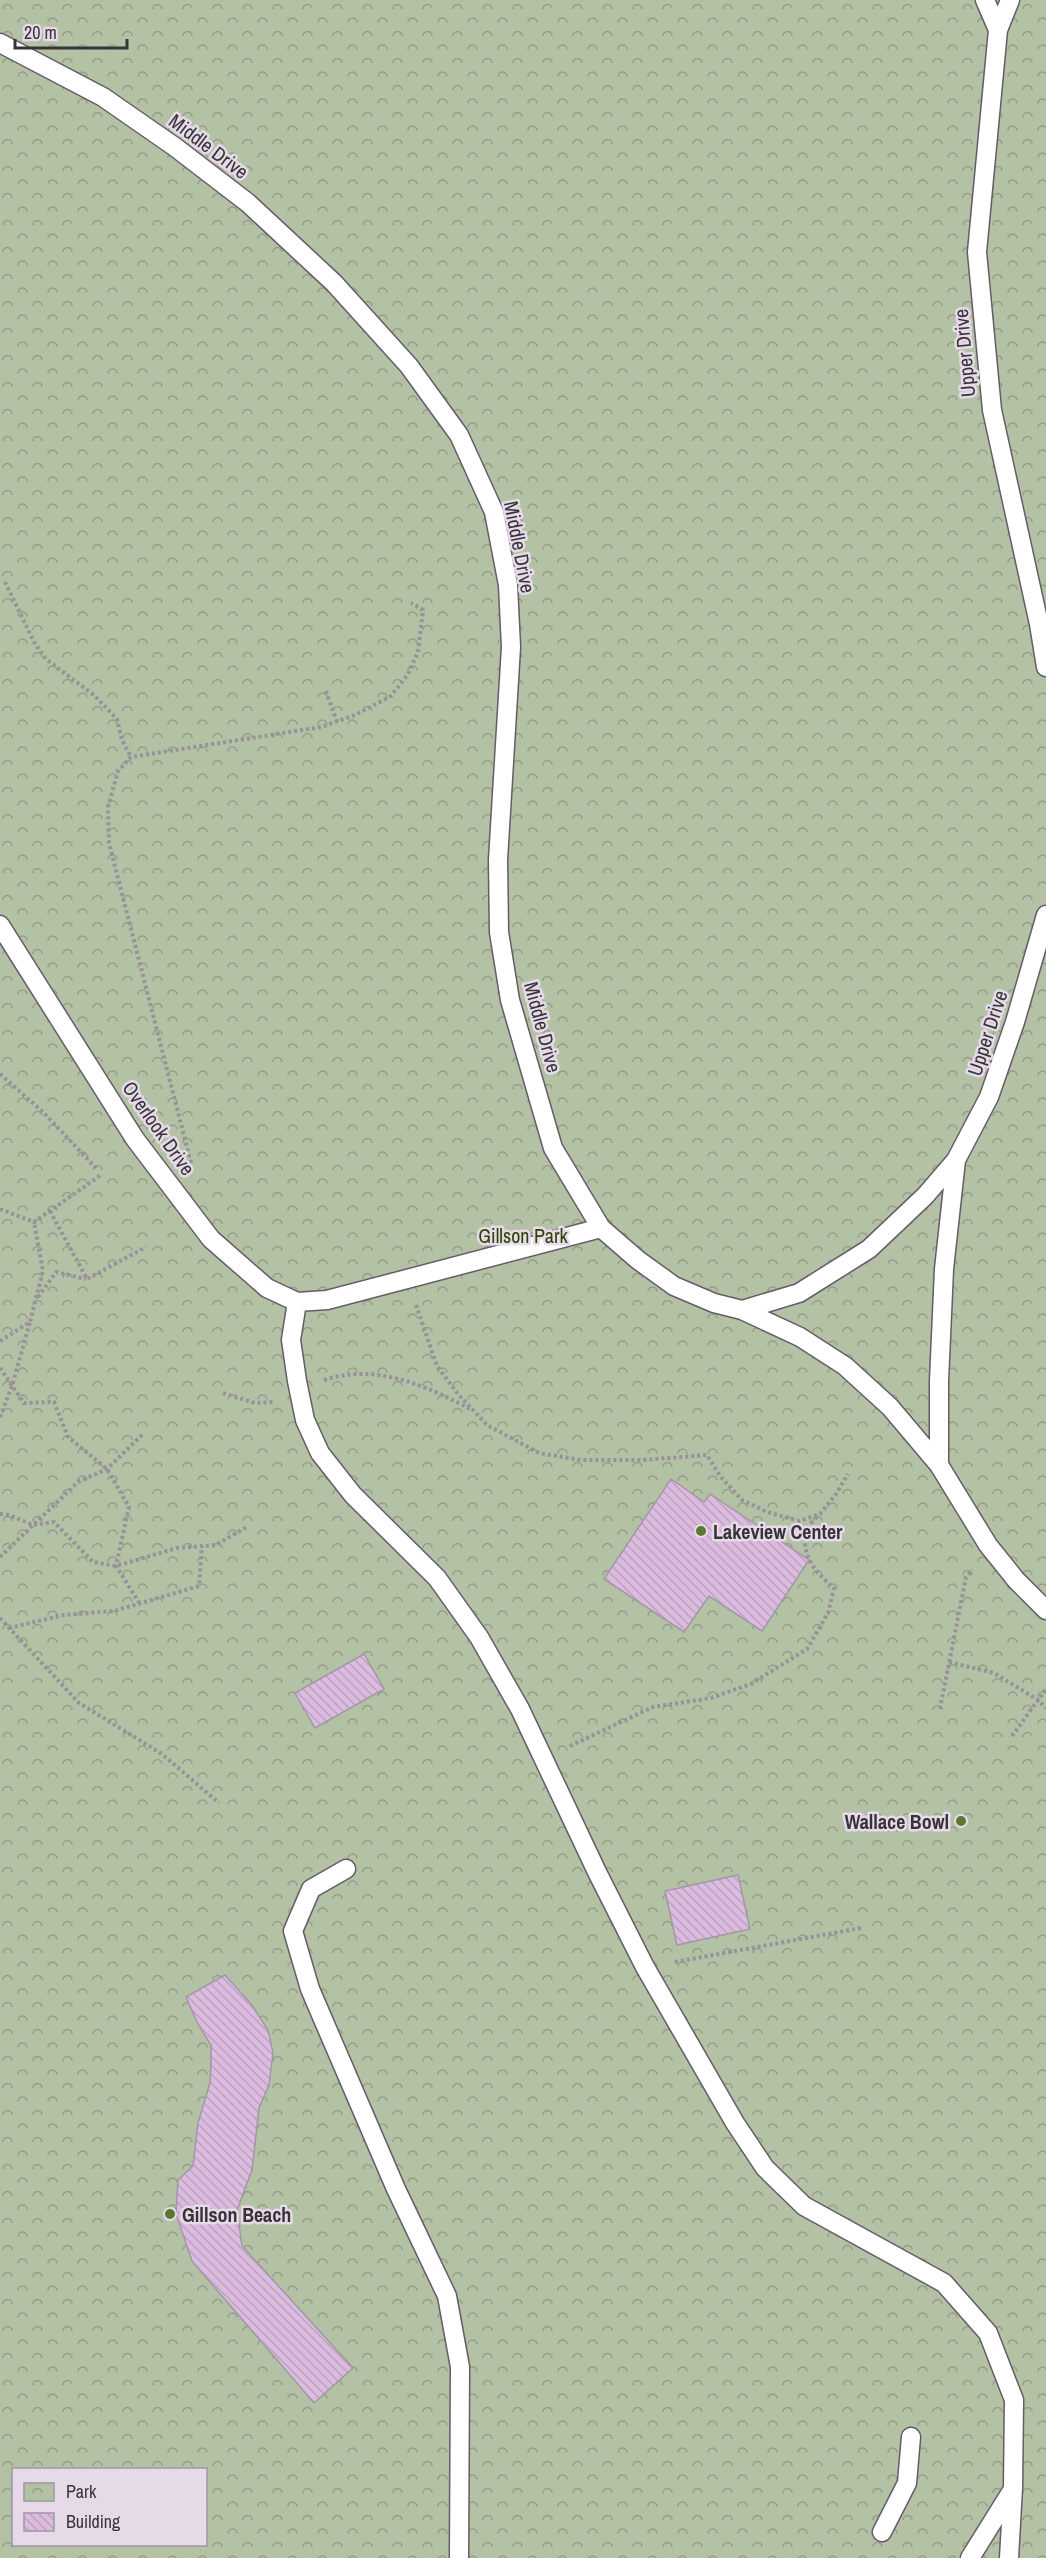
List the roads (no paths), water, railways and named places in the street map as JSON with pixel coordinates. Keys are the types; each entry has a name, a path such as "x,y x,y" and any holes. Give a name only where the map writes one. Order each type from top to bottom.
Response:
{"lane":[{"path":"985,0 998,30"},
{"path":"998,30 1010,0"},
{"name":"Upper Drive","path":"998,30 977,252 992,410 1039,624 1046,668"},
{"name":"Middle Drive","path":"0,43 103,97 175,147 249,203 334,283 364,316 409,366 459,435 494,512 508,585 511,647 498,860 498,932 510,1000 553,1148 601,1228 638,1260 674,1286 714,1303 742,1310 800,1337 845,1366 890,1407 939,1465 998,1557 1016,1580 1046,1610"},
{"name":"Upper Drive","path":"956,1160 989,1097 1016,1022 1046,915"},
{"name":"Overlook Drive","path":"0,925 135,1138 211,1239 267,1288 297,1302 327,1300 601,1228"},
{"path":"742,1310 799,1293 869,1249 925,1196 956,1160"},
{"path":"939,1465 939,1381 944,1269 956,1160"},
{"path":"297,1302 291,1340 305,1420 320,1453 353,1495 437,1578 479,1637 520,1709 645,1967 735,2123 765,2168 804,2206 944,2283 988,2333 1014,2400 1014,2488 1009,2558"},
{"path":"346,1869 311,1889 293,1931 310,1989 345,2073 447,2296 460,2367 459,2558"},
{"path":"882,2532 907,2483 911,2437"},
{"path":"970,2558 1014,2488"}],"place":[{"name":"Lakeview Center","path":"701,1531"},
{"name":"Wallace Bowl","path":"961,1821"},
{"name":"Gillson Beach","path":"170,2214"}],"park label":[{"name":"Gillson Park","path":"523,1235"}]}
